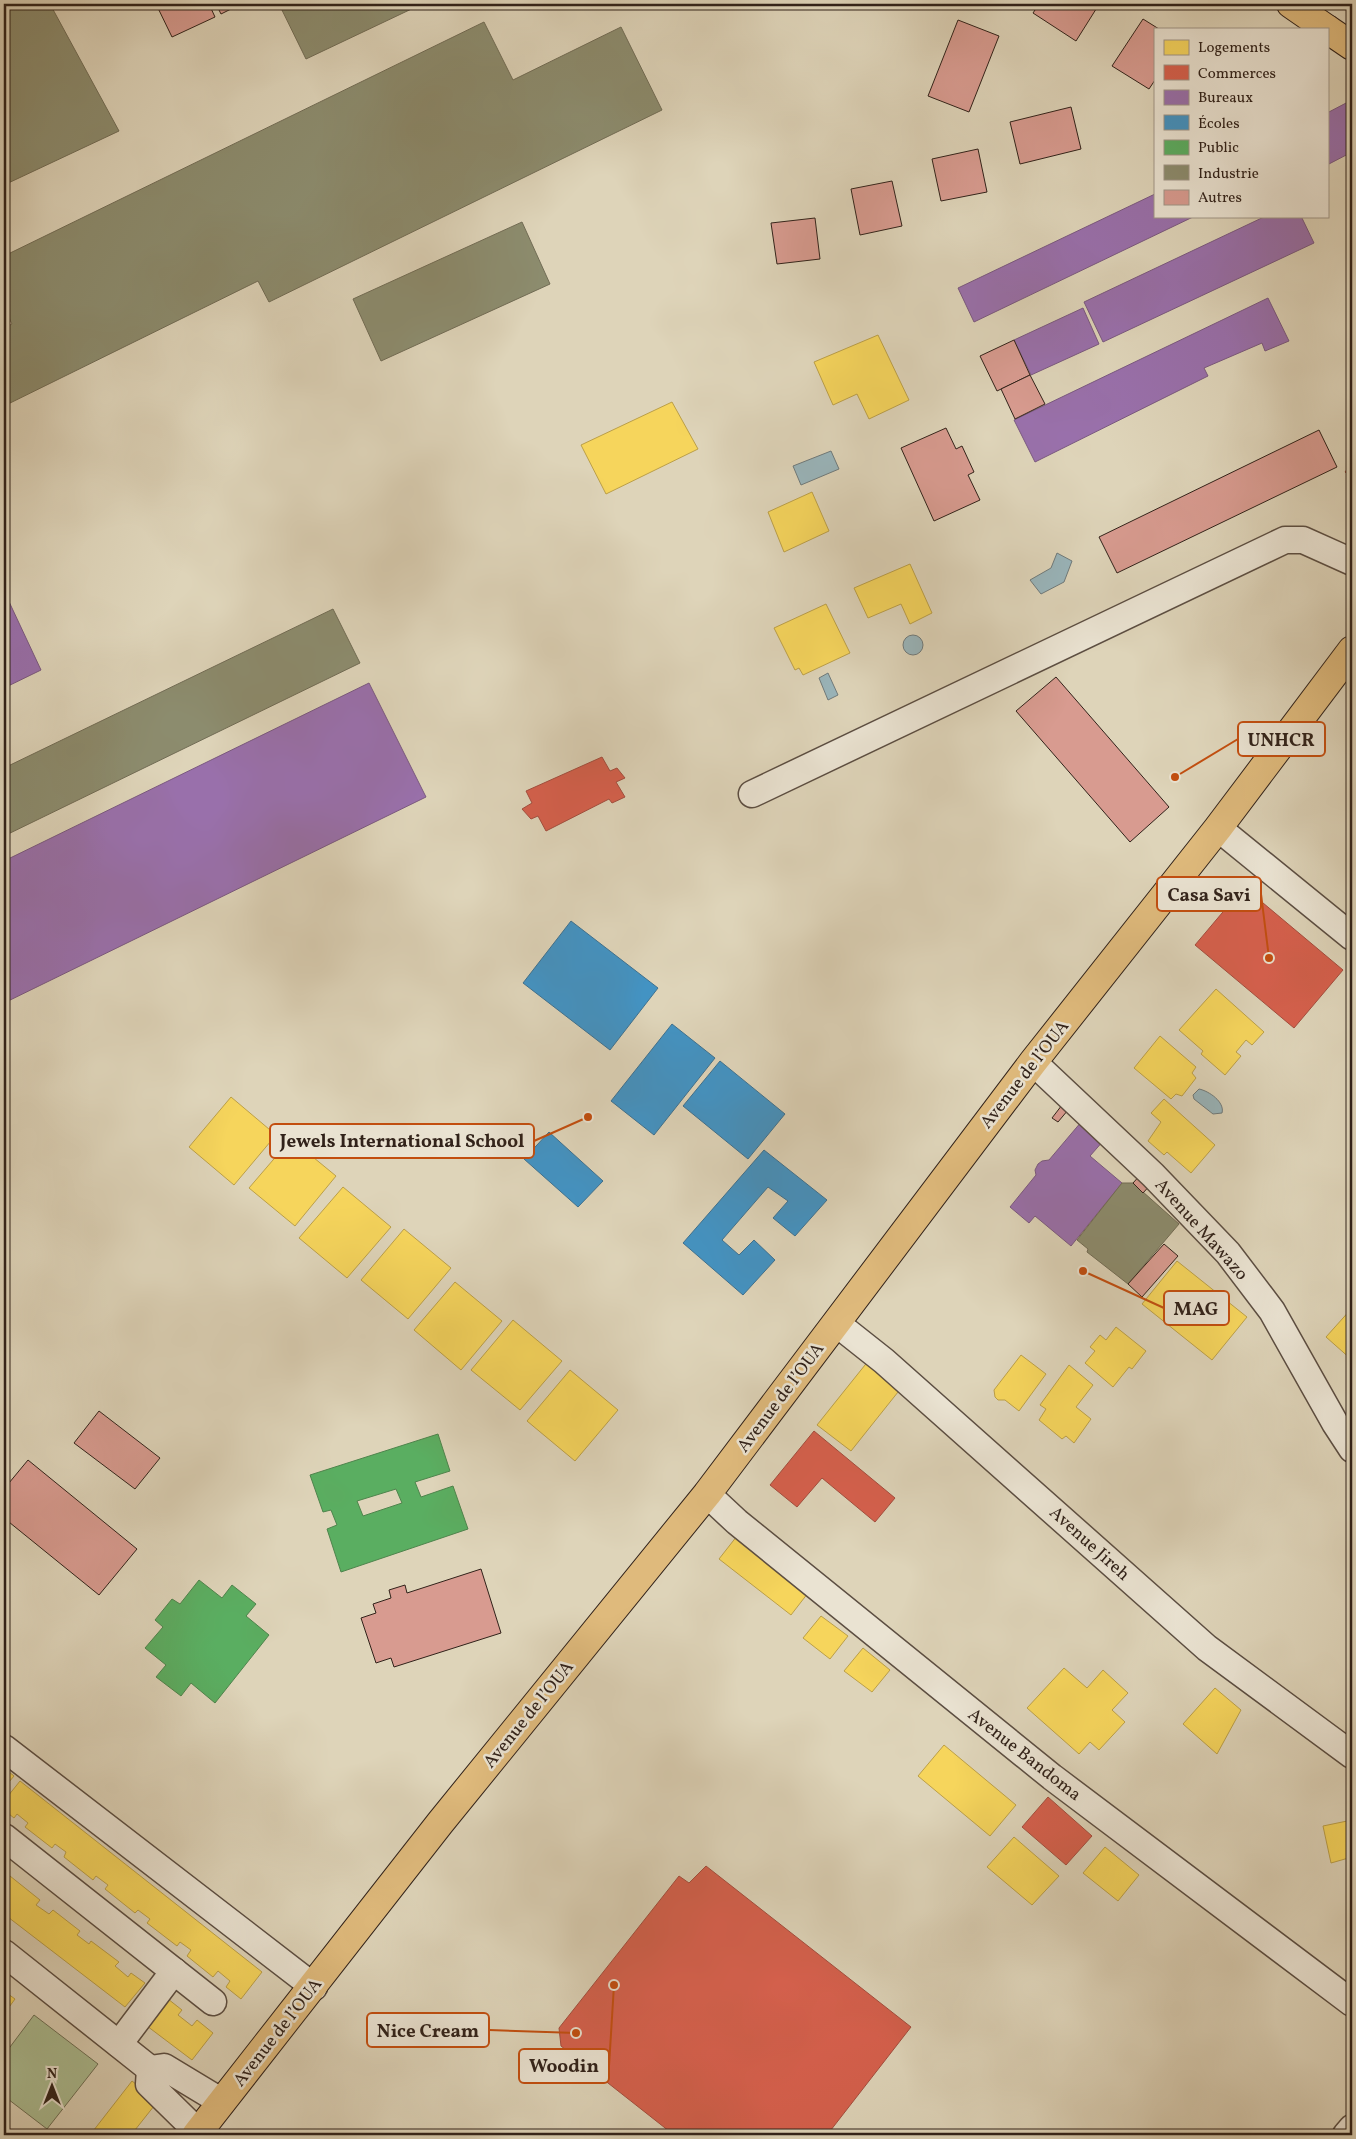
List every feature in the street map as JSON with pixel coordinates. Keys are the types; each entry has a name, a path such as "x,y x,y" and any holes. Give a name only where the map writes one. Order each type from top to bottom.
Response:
{"main road":[{"path":"1291,4 1326,28"},
{"path":"1328,30 1352,46"},
{"name":"Avenue de l’OUA","path":"197,2133 447,1815 644,1568 706,1494 1032,1062 1218,828 1352,650"}],"street":[{"path":"752,794 1285,540 1303,540 1352,562"},
{"path":"1218,828 1352,937"},
{"name":"Avenue Mawazo","path":"1032,1062 1153,1175 1228,1253 1272,1311 1335,1423 1352,1449"},
{"name":"Avenue Jireh","path":"836,1323 899,1374 1207,1648 1352,1755"},
{"name":"Avenue Bandoma","path":"706,1494 737,1522 1052,1778 1352,2003"},
{"path":"4,1748 314,1986"},
{"path":"4,1838 213,2002"},
{"path":"4,1954 150,2069 164,2067 222,2102"},
{"path":"119,2044 174,1971"},
{"path":"150,2069 149,2084 197,2133"},
{"path":"1346,2135 1352,2128"}],"green space":[{"path":"34,2015 98,2064 47,2129 4,2096 4,2055"}],"water":[{"path":"831,451 839,469 801,485 793,466"},
{"path":"1057,553 1072,561 1064,582 1041,594 1030,580 1051,568"},
{"path":"909,635 917,635 923,641 923,649 917,655 909,655 903,649 903,641"},
{"path":"828,673 838,695 828,700 819,678"},
{"path":"1199,1089 1207,1092 1219,1101 1222,1113 1213,1114 1194,1099 1193,1095"}],"building: Logements":[{"path":"878,335 909,400 869,419 857,394 833,405 814,362"},
{"path":"672,402 698,449 606,494 581,445"},
{"path":"812,492 829,531 784,552 768,512"},
{"path":"910,564 932,613 910,624 901,604 868,618 854,588"},
{"path":"826,604 850,653 803,675 799,668 795,670 774,628"},
{"path":"1216,989 1264,1032 1252,1045 1246,1040 1236,1052 1241,1056 1225,1075 1201,1054 1203,1051 1179,1030"},
{"path":"1160,1036 1196,1067 1192,1073 1196,1078 1182,1096 1176,1094 1171,1099 1134,1068"},
{"path":"231,1097 276,1135 234,1185 189,1147"},
{"path":"1164,1099 1215,1145 1191,1173 1167,1152 1164,1155 1148,1141 1161,1122 1151,1113"},
{"path":"291,1139 336,1176 295,1226 249,1188"},
{"path":"343,1187 391,1227 347,1278 299,1238"},
{"path":"404,1229 451,1268 408,1319 361,1280"},
{"path":"1177,1261 1247,1317 1212,1360 1142,1304"},
{"path":"455,1282 502,1321 461,1370 414,1330"},
{"path":"1352,1308 1352,1360 1326,1337"},
{"path":"513,1320 562,1361 520,1410 471,1370"},
{"path":"1116,1327 1146,1351 1132,1369 1129,1367 1113,1387 1085,1363 1095,1351 1090,1347 1100,1335 1106,1340"},
{"path":"873,1355 906,1382 851,1451 817,1425"},
{"path":"1021,1355 1046,1374 1019,1411 1005,1400 998,1400 995,1397 994,1390"},
{"path":"1069,1365 1093,1385 1076,1407 1091,1419 1074,1443 1066,1436 1062,1439 1039,1420 1046,1409 1040,1405"},
{"path":"570,1370 618,1410 575,1461 527,1421"},
{"path":"737,1536 808,1593 791,1615 719,1559"},
{"path":"821,1616 848,1636 830,1659 803,1638"},
{"path":"863,1648 890,1670 872,1692 844,1671"},
{"path":"1064,1668 1087,1688 1103,1670 1128,1693 1112,1710 1125,1722 1099,1750 1090,1742 1079,1754 1027,1708"},
{"path":"1215,1688 1241,1710 1217,1754 1183,1724"},
{"path":"944,1745 1016,1805 990,1836 918,1776"},
{"path":"4,1768 14,1776 4,1788"},
{"path":"20,1781 262,1972 241,1999 226,1987 230,1981 218,1971 213,1977 187,1956 191,1950 180,1942 177,1946 147,1923 150,1919 138,1910 135,1913 105,1889 108,1885 96,1876 93,1880 64,1857 66,1852 55,1844 52,1848 25,1827 28,1823 17,1814 14,1818 4,1810 4,1801"},
{"path":"1352,1820 1352,1857 1331,1863 1323,1826"},
{"path":"1014,1837 1059,1876 1032,1905 987,1867"},
{"path":"1105,1847 1139,1875 1118,1901 1083,1873"},
{"path":"10,1876 40,1900 36,1905 49,1914 53,1910 80,1931 77,1935 89,1944 91,1941 119,1962 115,1966 128,1977 131,1973 145,1983 125,2007 4,1914 4,1877 7,1880"},
{"path":"4,1991 15,1999 4,2014"},
{"path":"168,1999 182,2010 178,2015 192,2026 197,2020 213,2033 192,2060 147,2026"},
{"path":"132,2081 158,2101 131,2135 90,2135"}],"building: Commerces":[{"path":"1352,463 1352,478 1345,472"},
{"path":"602,757 610,771 617,768 625,778 616,782 625,797 612,803 609,799 546,831 538,816 531,819 522,809 532,803 526,791"},
{"path":"1244,887 1343,970 1294,1028 1195,945"},
{"path":"814,1431 895,1498 875,1522 822,1478 797,1507 770,1485"},
{"path":"1048,1797 1092,1836 1066,1865 1022,1827"},
{"path":"706,1866 911,2027 827,2135 674,2135 561,2046 559,2028 679,1876 689,1883"}],"building: Bureaux":[{"path":"1348,102 1352,110 1352,152 1328,164 1328,112"},
{"path":"1154,194 1154,218 1191,218 974,322 958,288"},
{"path":"1262,218 1302,218 1314,243 1103,342 1084,302"},
{"path":"1268,298 1289,341 1265,351 1262,343 1204,368 1208,376 1035,462 1014,420"},
{"path":"1083,308 1099,344 1031,375 1014,340"},
{"path":"4,591 41,670 4,688"},
{"path":"369,683 426,797 4,1003 4,861"},
{"path":"1082,1121 1104,1140 1090,1156 1122,1183 1071,1246 1035,1216 1029,1223 1010,1207 1036,1175 1035,1170 1038,1164 1049,1160"}],"building: Écoles":[{"path":"571,921 658,988 610,1050 523,983"},
{"path":"672,1024 715,1058 654,1135 611,1101"},
{"path":"720,1061 785,1114 748,1159 683,1106"},
{"path":"549,1132 603,1181 578,1207 524,1159"},
{"path":"764,1150 827,1200 795,1236 773,1218 788,1201 768,1187 722,1240 739,1255 754,1240 775,1260 743,1295 683,1243"}],"building: Public":[{"path":"438,1434 450,1471 415,1482 421,1497 453,1486 468,1529 341,1572 327,1529 337,1525 331,1510 323,1512 310,1475","holes":["396,1489 402,1503 363,1516 357,1501"]},
{"path":"199,1580 222,1598 232,1585 256,1604 246,1616 269,1635 215,1703 191,1683 181,1696 156,1677 166,1665 145,1648 163,1627 155,1620 172,1599 180,1604"}],"building: Industrie":[{"path":"4,4 50,4 119,131 4,185"},
{"path":"279,4 422,4 306,59"},
{"path":"484,22 513,80 621,27 662,110 269,302 258,281 4,406 4,328 12,324 4,308 4,256"},
{"path":"522,222 550,284 381,361 353,299"},
{"path":"333,609 360,663 4,836 4,768"},
{"path":"1122,1183 1133,1183 1179,1224 1128,1284 1087,1252 1088,1249 1077,1240"}],"building: Autres":[{"path":"156,4 209,4 215,17 172,37"},
{"path":"216,4 241,4 221,14"},
{"path":"1039,4 1094,4 1098,6 1076,41 1033,13"},
{"path":"1143,19 1157,28 1154,28 1154,82 1149,89 1112,66"},
{"path":"958,20 999,36 969,112 928,96"},
{"path":"1071,107 1081,149 1020,164 1010,122"},
{"path":"978,149 987,192 941,201 932,159"},
{"path":"892,181 902,226 860,235 851,189"},
{"path":"815,218 820,259 777,264 771,223"},
{"path":"1014,340 1030,375 997,391 980,356"},
{"path":"1030,375 1045,404 1015,419 1001,389"},
{"path":"946,428 956,449 962,446 974,472 968,475 980,500 934,521 901,448"},
{"path":"1319,430 1337,467 1117,573 1099,537"},
{"path":"1056,677 1169,807 1130,842 1016,711"},
{"path":"1062,1105 1068,1110 1058,1122 1052,1118"},
{"path":"1142,1173 1152,1183 1143,1193 1133,1183"},
{"path":"1164,1244 1178,1256 1142,1297 1128,1284"},
{"path":"99,1411 160,1458 135,1489 74,1443"},
{"path":"28,1460 137,1549 99,1595 4,1518 4,1489"},
{"path":"481,1569 501,1633 394,1667 391,1658 376,1663 361,1618 376,1613 373,1604 391,1598 389,1590 405,1585 407,1593"}],"place":[{"name":"UNHCR","path":"1175,777"},
{"name":"Casa Savi","path":"1269,958"},
{"name":"Jewels International School","path":"588,1117"},
{"name":"MAG","path":"1083,1271"},
{"name":"Woodin","path":"614,1985"},
{"name":"Nice Cream","path":"576,2033"}]}
